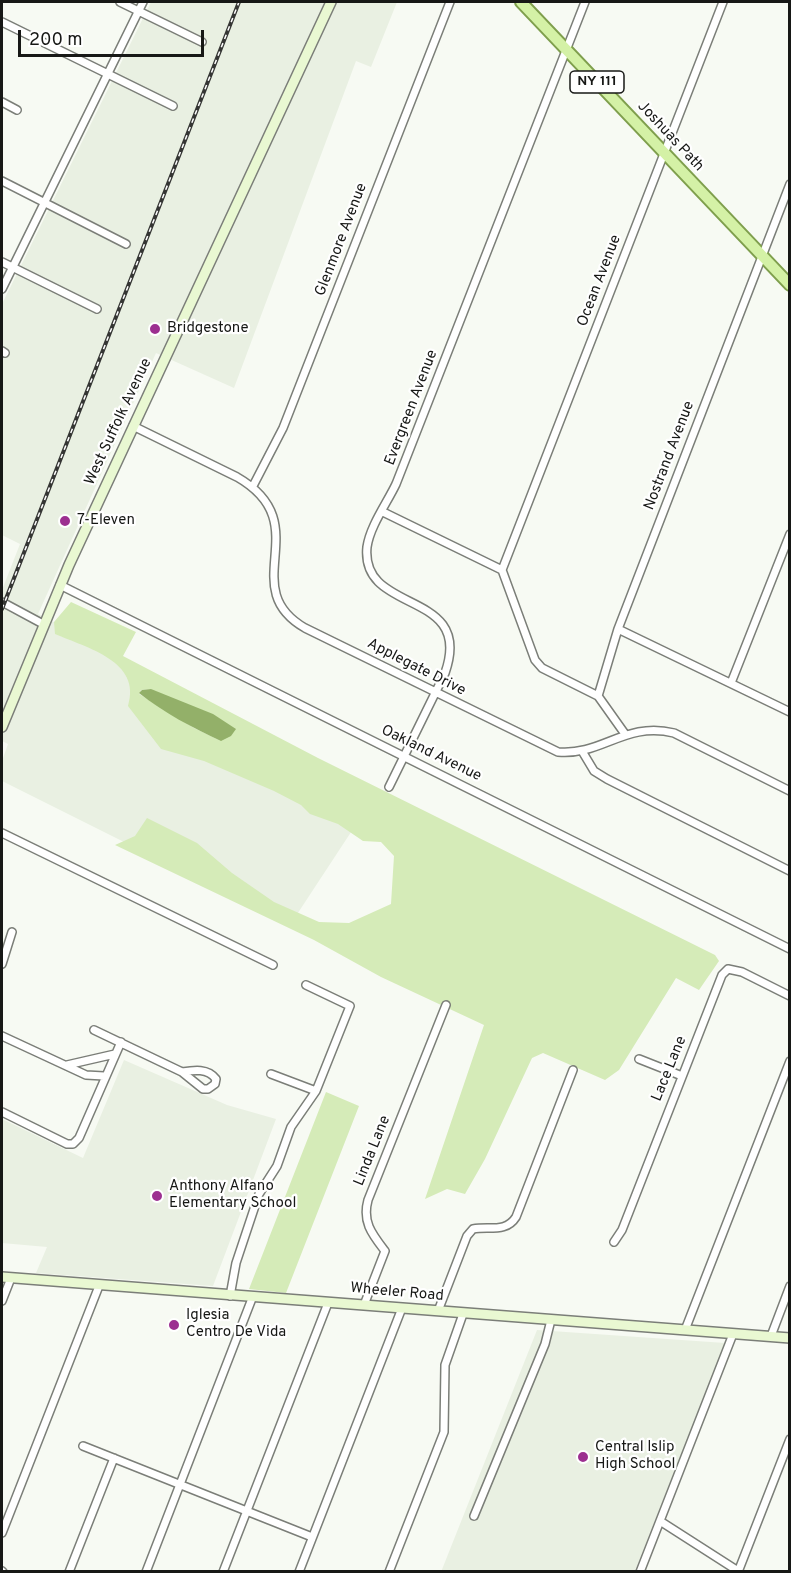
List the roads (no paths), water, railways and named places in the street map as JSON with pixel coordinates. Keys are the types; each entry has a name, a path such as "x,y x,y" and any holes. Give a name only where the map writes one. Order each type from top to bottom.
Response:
{"main road":[{"name":"West Suffolk Avenue","path":"2,727 60,585 331,2"},
{"name":"Joshuas Path","path":"525,4 789,285"},
{"name":"Wheeler Road","path":"6,1278 789,1338"}],"street":[{"path":"120,2 202,42"},
{"path":"2,289 143,2"},
{"name":"Glenmore Avenue","path":"253,486 283,428 450,2"},
{"name":"Evergreen Avenue","path":"389,787 436,693 451,656 447,630 440,619 379,584 371,573 367,560 367,546 425,410 585,2"},
{"name":"Ocean Avenue","path":"502,570 723,2"},
{"path":"2,22 173,106"},
{"path":"2,102 17,110"},
{"path":"2,181 126,244"},
{"name":"Nostrand Avenue","path":"598,696 618,629 789,184"},
{"path":"2,262 97,309"},
{"name":"Applegate Drive","path":"133,426 253,486 265,499 273,513 277,530 273,568 275,591 282,608 292,620 558,752 582,751 625,734 656,729 674,734 789,791"},
{"path":"383,512 502,570 535,660 542,668 598,696 625,734"},
{"path":"731,683 789,534"},
{"name":"Oakland Avenue","path":"60,585 789,949"},
{"path":"2,602 43,624"},
{"path":"618,629 789,712"},
{"path":"582,751 594,771 607,779 789,871"},
{"path":"2,833 273,965"},
{"path":"2,964 12,932"},
{"name":"Lace Lane","path":"614,1242 622,1230 722,975 728,969 742,972 789,996"},
{"path":"230,1296 236,1263 259,1194 277,1166 291,1127 316,1091 350,1006 306,985"},
{"name":"Linda Lane","path":"364,1305 385,1251 367,1222 365,1211 368,1200 446,1005"},
{"path":"94,1030 182,1072"},
{"path":"2,1036 86,1075 104,1076"},
{"path":"2,1112 67,1144 73,1144 79,1138 104,1076 121,1042"},
{"path":"67,1065 115,1054"},
{"path":"639,1059 682,1076"},
{"path":"685,1330 789,1061"},
{"path":"438,1311 467,1236 473,1229 502,1228 511,1225 516,1217 573,1070"},
{"path":"271,1074 316,1091"},
{"path":"2,1301 6,1278"},
{"path":"2,1533 99,1286"},
{"path":"771,1336 789,1286"},
{"path":"146,1572 254,1296"},
{"path":"223,1572 328,1303"},
{"path":"299,1572 402,1308"},
{"path":"389,1572 444,1431 445,1365 463,1314"},
{"path":"474,1516 545,1344 550,1320"},
{"path":"640,1572 733,1334"},
{"path":"660,1521 738,1571 789,1439"},
{"path":"83,1446 312,1537"},
{"path":"69,1572 114,1458"}],"railway":[{"path":"2,609 239,2"}],"place":[{"name":"Bridgestone","path":"155,329"},
{"name":"7-Eleven","path":"65,521"},
{"name":"Anthony Alfano Elementary School","path":"157,1196"},
{"name":"Iglesia Centro De Vida","path":"174,1325"},
{"name":"Central Islip High School","path":"583,1457"}]}
